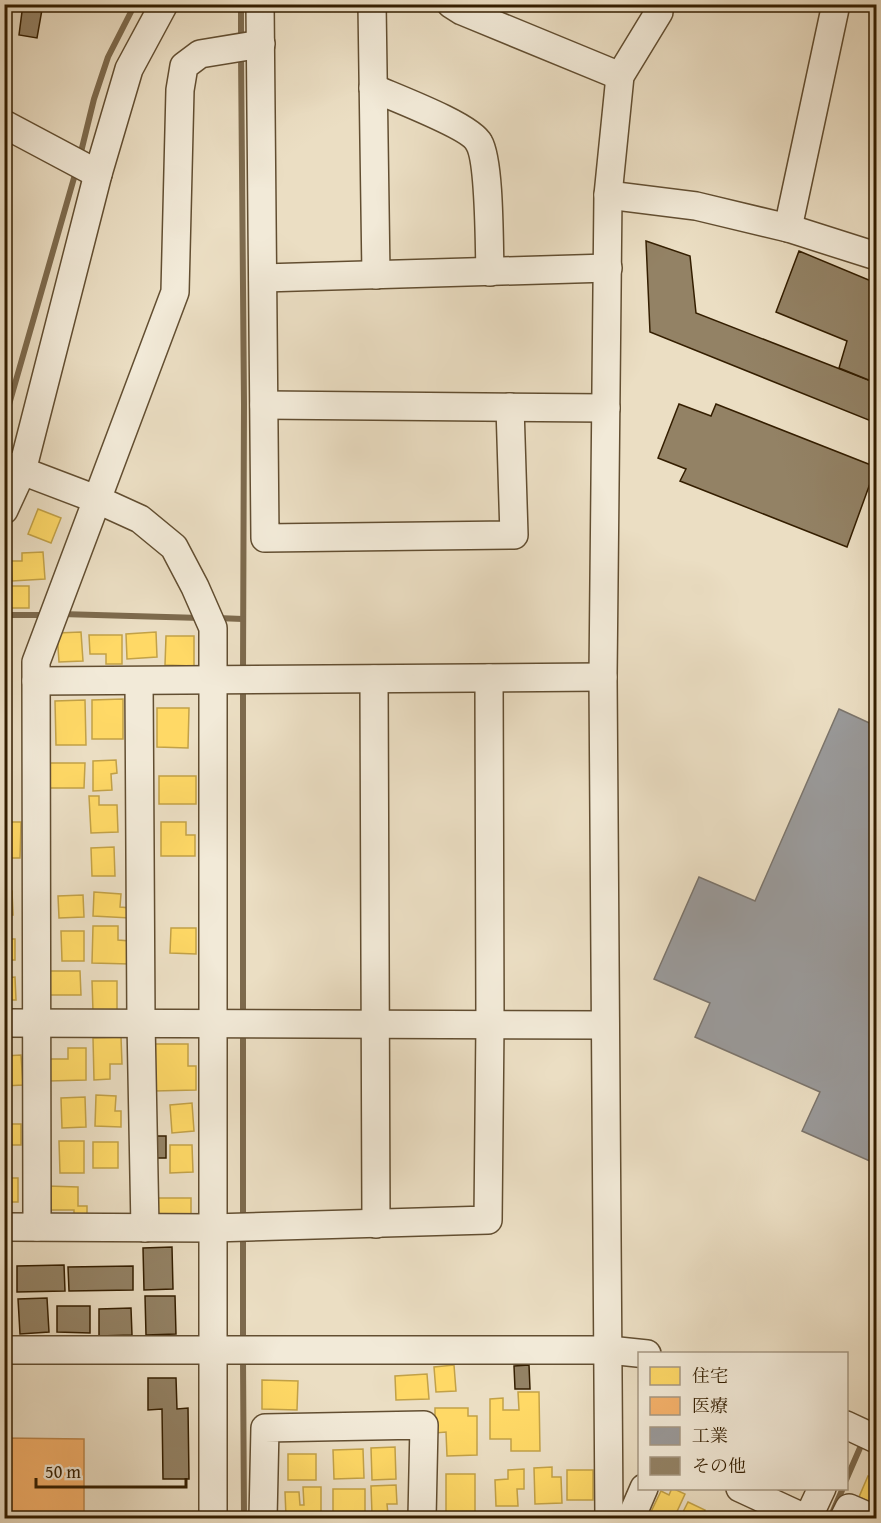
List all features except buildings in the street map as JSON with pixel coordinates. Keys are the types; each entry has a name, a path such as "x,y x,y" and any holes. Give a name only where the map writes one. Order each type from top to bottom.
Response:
{"street":[{"path":"4,510 13,467 129,69 164,4"},
{"path":"260,4 265,538 514,535 510,407"},
{"path":"372,4 376,275"},
{"path":"451,4 462,11 620,76"},
{"path":"616,1518 609,1350 604,1025 603,676 608,195 620,76 659,12 659,4"},
{"path":"788,228 836,4"},
{"path":"37,1227 36,662 175,291 180,90 184,66 200,54 261,44"},
{"path":"373,88 466,130 479,142 485,162 490,272"},
{"path":"4,124 98,174"},
{"path":"608,195 696,206 788,228 876,256"},
{"path":"263,278 608,268"},
{"path":"264,405 606,408"},
{"path":"13,467 96,499 140,519 174,547 213,628 213,1518"},
{"path":"36,681 603,676"},
{"path":"4,1227 212,1228 488,1220 489,678"},
{"path":"374,679 376,1224"},
{"path":"139,681 145,1228"},
{"path":"4,1023 604,1025"},
{"path":"4,1350 609,1350 638,1352"},
{"path":"263,1518 265,1428 424,1425 422,1518"},
{"path":"848,1429 876,1439"},
{"path":"616,1518 642,1490"},
{"path":"744,1490 807,1518 821,1490"},
{"path":"844,1518 849,1508 872,1518"}],"waterway":[{"path":"80,156 94,99 108,57 135,4"},
{"path":"241,4 241,40"},
{"path":"241,53 244,404 243,673"},
{"path":"4,422 76,171"},
{"path":"61,614 201,618"},
{"path":"4,615 45,615"},
{"path":"217,618 243,619"},
{"path":"243,686 243,1018"},
{"path":"243,1031 243,1222"},
{"path":"243,1235 243,1345"},
{"path":"243,1358 244,1518"},
{"path":"869,1430 876,1414"},
{"path":"848,1475 863,1441"},
{"path":"830,1518 842,1490"}]}
